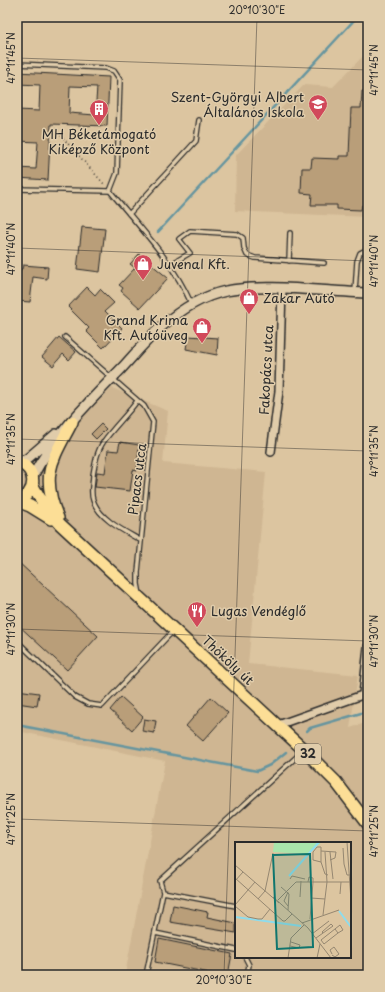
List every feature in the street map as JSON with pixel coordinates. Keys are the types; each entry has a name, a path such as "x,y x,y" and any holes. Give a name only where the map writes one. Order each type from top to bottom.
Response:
{"main road":[{"path":"60,524 50,498 48,486 49,472 53,457 76,418"},
{"name":"Thököly út","path":"17,462 24,464 46,508 60,524 142,598 304,750 336,782 368,824"},
{"name":"Thököly út","path":"17,501 28,495 33,481"},
{"name":"Thököly út","path":"17,501 30,506 60,524"}],"street":[{"path":"33,481 53,445 112,378 160,328 192,305 208,296 226,291 249,288 368,294"},
{"name":"Fakopács utca","path":"271,452 279,390 282,289"},
{"path":"17,462 27,459 76,418"},
{"path":"278,725 366,694 368,647"}],"lane":[{"path":"17,64 106,68 114,71 120,80 116,173 110,192"},
{"path":"129,214 196,141 199,120"},
{"path":"17,189 110,192 171,264 181,280 192,305"},
{"path":"171,264 190,253 179,239 190,231 237,234 243,238 244,248 247,255 255,258 324,263"},
{"path":"289,261 290,233"},
{"path":"355,293 357,261 360,253 368,249"},
{"name":"Pipacs utca","path":"65,337 144,406 153,422 140,540 138,584 142,598"},
{"path":"137,401 98,451 95,462 92,493 97,508 105,517 122,531 140,540"},
{"path":"17,641 75,697 88,704 102,706 146,657 175,629"},
{"path":"147,975 163,892 160,881 304,750"},
{"path":"163,892 235,906"},
{"path":"155,933 235,950"},
{"path":"246,958 249,965 247,975"}],"path":[{"path":"55,129 110,192"}],"shaded area":[{"name":"Szent-Györgyi Albert Általános Iskola","path":"367,52 368,217 235,211 236,155 304,85 333,87"},
{"path":"112,388 168,411 163,463 266,472 248,664 358,675 350,728 368,722 368,975 125,975 165,761 17,731 17,481"}],"building":[{"name":"MH Béketámogató Kiképző Központ","path":"17,72 109,77 107,126 51,124 48,180 17,178 17,168 36,169 38,142 17,141 17,110 39,111 40,85 17,84","holes":["70,86 97,87 95,115 69,113"]},
{"path":"362,91 368,91 368,205 362,205 361,210 337,209 337,205 311,205 312,194 301,193 302,168 311,168 312,158 339,159 339,156 349,156 351,108 361,108"},
{"path":"82,227 105,229 100,272 77,269"},
{"name":"Juvenal Kft.","path":"139,254 168,278 140,308 121,291 123,288 119,285 135,268 130,264"},
{"path":"23,265 48,267 47,279 33,277 30,302 17,301 20,269 22,269"},
{"path":"87,287 95,295 100,289 114,303 105,311 122,328 103,348 86,331 89,328 68,307"},
{"name":"Grand Krima Kft. Autóüveg","path":"188,336 218,338 217,355 186,349"},
{"path":"59,337 76,352 69,360 63,354 53,366 42,357"},
{"path":"101,424 106,429 96,439 91,434"},
{"path":"120,442 139,445 137,471 133,470 130,491 95,487 97,472 105,473 108,450 118,451"},
{"path":"17,561 98,636 67,670 17,624"},
{"path":"17,690 39,693 37,706 17,703"},
{"path":"121,697 143,717 132,730 110,710"},
{"path":"211,697 228,713 203,741 186,726"},
{"path":"144,719 156,721 154,733 142,731"},
{"path":"173,905 208,912 207,917 235,923 235,933 170,922"},
{"path":"159,939 232,954 228,975 220,975 155,962"}],"waterway":[{"path":"158,232 357,17"},
{"path":"307,731 310,728 368,711"},
{"path":"17,725 257,771 270,765 286,752"}],"place":[{"name":"Szent-Györgyi Albert Általános Iskola","path":"318,121"},
{"name":"MH Béketámogató Kiképző Központ","path":"99,126"},
{"name":"Juvenal Kft.","path":"143,281"},
{"name":"Zakar Autó","path":"249,315"},
{"name":"Grand Krima Kft. Autóüveg","path":"202,344"},
{"name":"Lugas Vendéglő","path":"197,628"}]}
